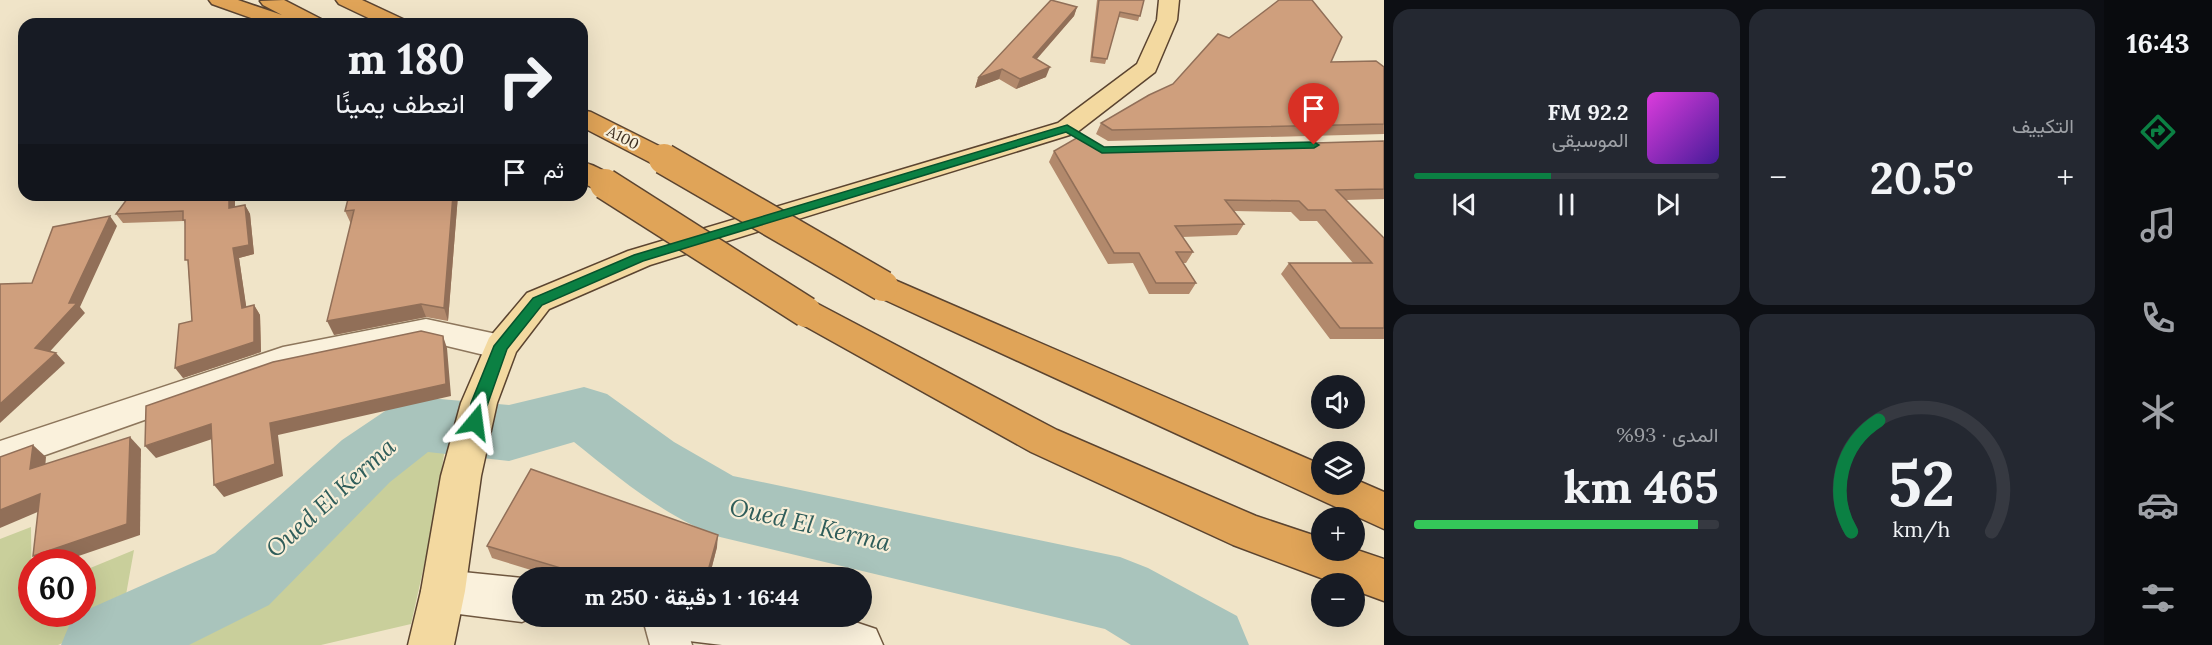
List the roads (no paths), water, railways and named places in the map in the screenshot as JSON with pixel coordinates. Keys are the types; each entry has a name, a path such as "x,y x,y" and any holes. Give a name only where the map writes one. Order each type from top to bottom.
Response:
{"highway":[{"path":"219,0 271,18"},
{"path":"268,0 304,18"},
{"path":"346,0 385,18"},
{"name":"A100","path":"588,120 664,159 883,286 1311,479"},
{"path":"594,177 806,312 1044,441 1248,532 1384,580"},
{"name":"A100","path":"1348,495 1384,511"}],"main road":[{"path":"431,645 443,591 461,476 479,403 501,346 538,301 639,258 1076,134 1147,67 1167,20 1169,0"}],"street":[{"path":"0,456 283,359 426,330 501,346"},
{"path":"443,591 512,599"},
{"path":"666,627 672,645"},
{"path":"761,627 806,632 860,645"}],"waterway":[{"name":"Oued El Kerma","path":"102,645 242,579 366,461 417,424 509,433 584,413 650,463 720,505 1120,595 1208,645"}]}
